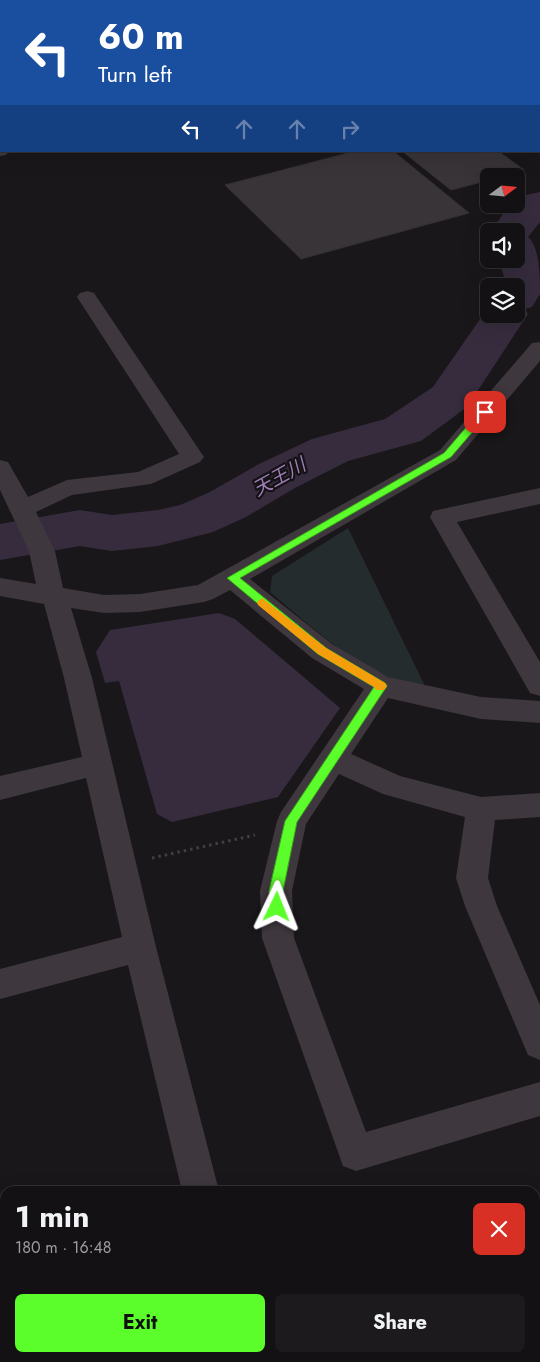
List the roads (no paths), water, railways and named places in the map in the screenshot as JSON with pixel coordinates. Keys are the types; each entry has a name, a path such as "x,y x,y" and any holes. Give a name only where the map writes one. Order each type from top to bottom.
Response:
{"street":[{"path":"25,516 67,488 143,479 192,458 86,298"},
{"path":"0,587 104,604 140,603 204,593 448,455 540,348"},
{"path":"0,467 42,553 52,596 78,678 140,947 200,1186"},
{"path":"540,496 442,517 540,686"},
{"path":"232,578 322,651 381,686 481,708 540,712"},
{"path":"381,686 292,821 276,891 278,938 356,1153 540,1099"},
{"path":"334,759 393,786 481,809 540,805"},
{"path":"0,788 98,764"},
{"path":"481,809 472,878 481,906 540,1044"},
{"path":"0,984 140,947"}],"waterway":[{"name":"天王川","path":"517,223 522,216 540,204"},
{"name":"天王川","path":"523,268 525,279"},
{"name":"天王川","path":"0,542 80,528 112,533 158,528 194,520 227,505 277,476 330,450 403,430 450,397 500,323"}]}
